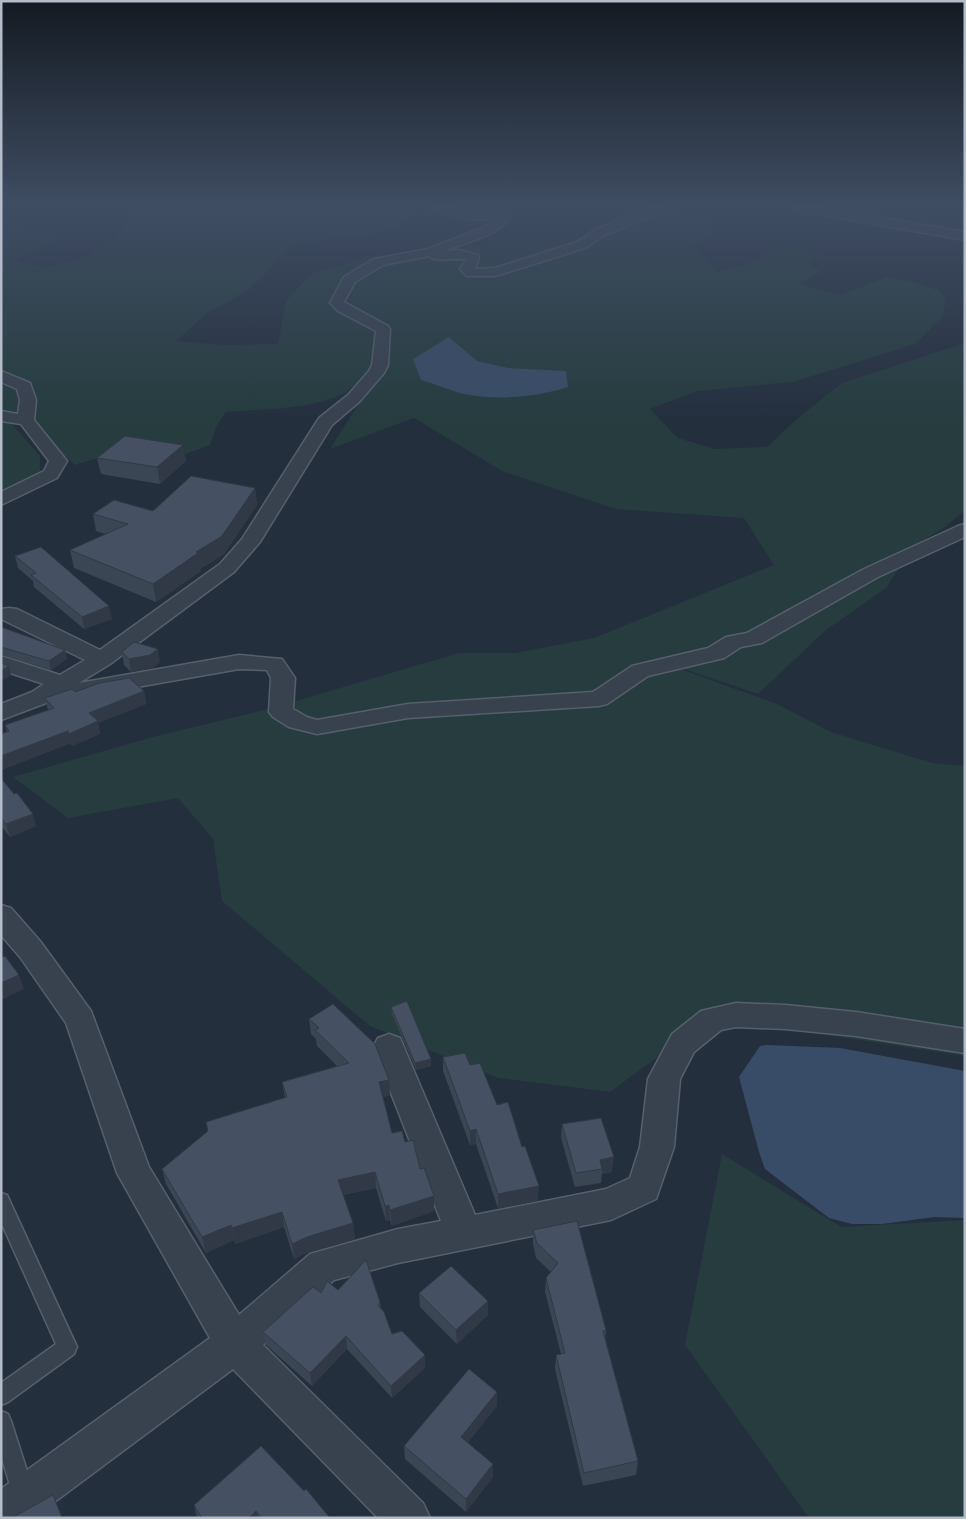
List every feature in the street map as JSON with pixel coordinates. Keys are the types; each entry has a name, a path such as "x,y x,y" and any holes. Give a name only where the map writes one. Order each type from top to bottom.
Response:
{"street":[{"path":"40,698 102,659 227,568 250,542 325,422 354,398 376,373 380,365 383,329 337,303 349,280 353,278"},
{"path":"1,376 24,386 28,400 26,420"},
{"path":"1,416 26,420 58,461 51,474 1,499"},
{"path":"1,713 40,698 238,662 274,664 283,678 281,712 298,722 317,727 408,711 600,699 640,671 716,653 734,642 754,638 871,574 965,530"},
{"path":"9,614 102,659"},
{"path":"1,663 63,683"},
{"path":"1,915 30,949 80,1019 134,1173 235,1344 408,1518"},
{"path":"13,1506 235,1344 323,1266 398,1246 611,1204 644,1188 657,1147 664,1079 683,1044 712,1020 736,1015 785,1017 856,1024 965,1041"},
{"path":"389,1047 464,1232"}],"lane":[{"path":"1,1201 67,1348 1,1395"},
{"path":"1,1421 13,1506"}],"green space":[{"path":"1,278 260,278 247,291 207,313 176,341 225,345 278,344 286,301 307,278 809,278 798,284 841,295 885,278 892,278 913,282 940,291 946,300 942,317 915,344 793,382 697,391 650,409 678,438 715,449 767,447 799,417 842,383 965,343 965,510 946,526 914,546 886,588 826,630 758,694 633,652 777,704 831,732 932,763 965,766 965,1056 801,1031 719,1012 610,1092 498,1078 370,1026 222,901 213,839 178,798 68,818 13,777 153,737 272,708 459,653 515,653 594,638 774,565 744,518 616,509 502,471 414,418 330,449 357,406 385,368 373,366 348,390 336,397 322,401 289,407 226,412 216,427 210,445 185,454 137,446 75,465 36,430 31,383 1,371"},
{"path":"1,383 16,385 21,415 12,424 40,456 40,475 1,496"},
{"path":"722,1154 841,1227 965,1220 965,1518 809,1518 685,1345"}],"water":[{"path":"449,337 477,361 508,368 566,371 568,387 531,395 481,397 463,394 421,380 413,359"},
{"path":"760,1046 840,1048 965,1071 965,1218 934,1217 882,1224 852,1224 829,1218 765,1169 739,1077"}],"building":[{"path":"125,436 183,445 157,467 97,458"},
{"path":"191,476 255,488 222,536 196,552 198,553 153,584 70,550 128,524 93,514 114,500 153,511"},
{"path":"41,547 109,606 82,617 31,575 36,573 15,556"},
{"path":"1,627 65,650 49,661 1,647"},
{"path":"134,642 158,649 150,655 129,659 122,652"},
{"path":"1,663 9,666 1,671"},
{"path":"129,678 144,691 89,713 98,721 69,734 68,731 1,756 1,734 9,731 5,725 54,708 45,698 72,689 75,692 100,683"},
{"path":"1,778 14,794 17,793 33,814 6,824 1,818"},
{"path":"5,956 19,975 1,983 1,958"},
{"path":"407,1001 431,1059 415,1063 391,1007"},
{"path":"333,1004 375,1044 389,1080 379,1082 392,1133 402,1131 405,1142 413,1140 420,1169 424,1168 434,1196 390,1210 389,1205 385,1206 375,1172 338,1180 353,1223 307,1237 292,1244 282,1212 232,1228 231,1225 202,1237 162,1169 208,1131 206,1122 287,1097 282,1082 349,1063 315,1030 319,1028 309,1019"},
{"path":"465,1053 470,1065 480,1063 497,1105 508,1102 522,1147 525,1146 539,1186 498,1194 476,1129 470,1131 443,1057"},
{"path":"601,1118 614,1157 600,1160 602,1169 576,1173 562,1124"},
{"path":"577,1221 606,1330 603,1331 638,1461 584,1473 556,1355 565,1353 546,1278 558,1263 537,1243 533,1230"},
{"path":"366,1260 380,1302 378,1305 384,1312 392,1334 402,1331 425,1355 391,1386 346,1336 310,1373 263,1332 313,1287 321,1293 327,1281 338,1290"},
{"path":"451,1266 488,1301 456,1330 419,1293"},
{"path":"469,1369 497,1392 461,1437 493,1464 466,1499 404,1446"},
{"path":"261,1446 304,1491 306,1489 330,1518 262,1518 256,1511 249,1518 202,1518 194,1505"},
{"path":"53,1495 62,1518 12,1518"}]}
